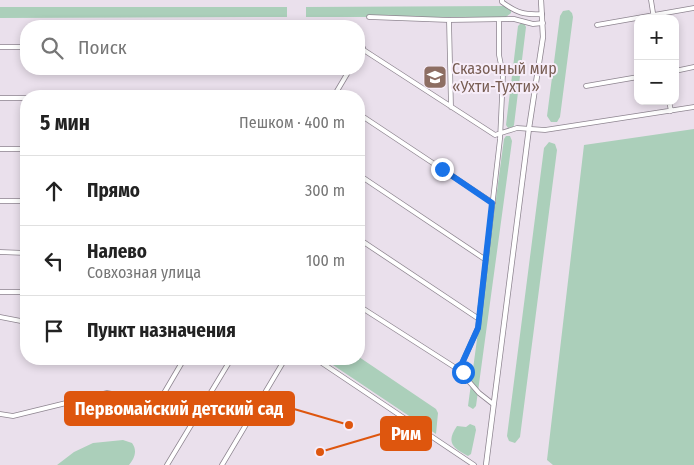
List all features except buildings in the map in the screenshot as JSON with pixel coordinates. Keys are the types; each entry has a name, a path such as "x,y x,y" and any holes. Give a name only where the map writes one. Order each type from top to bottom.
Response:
{"street":[{"path":"502,0 511,8 523,14 542,14"},
{"path":"486,465 529,128 543,37 541,0"},
{"path":"650,0 654,15"},
{"path":"663,15 694,8"},
{"path":"369,17 449,20 514,19 533,24 543,23"},
{"path":"449,20 451,107"},
{"path":"459,370 476,334 479,319 501,133 503,75 499,55 499,20"},
{"path":"597,25 634,20"},
{"path":"0,47 20,47"},
{"path":"365,51 492,134 517,128 545,130 694,107"},
{"path":"679,70 694,67"},
{"path":"338,90 346,75"},
{"path":"586,86 634,78"},
{"path":"0,98 20,98"},
{"path":"670,105 671,111"},
{"path":"365,118 492,203"},
{"path":"0,149 20,149"},
{"path":"365,179 486,260"},
{"path":"0,201 20,201"},
{"path":"365,242 479,319"},
{"path":"0,252 20,252"},
{"path":"0,292 20,292"},
{"path":"365,310 459,370 479,393 493,404"},
{"path":"0,317 20,321"},
{"path":"463,362 465,375"},
{"path":"0,414 13,416 107,393 135,398 157,405 180,365"},
{"path":"167,465 227,365"},
{"path":"222,465 281,365"},
{"path":"325,365 474,465"}],"green space":[{"path":"506,6 511,10 511,13 506,17 306,17 306,7"},
{"path":"0,7 287,7 287,17 0,18"},
{"path":"569,10 573,17 560,117 557,122 551,122 547,116 560,16 563,11"},
{"path":"524,23 526,27 514,125 508,128 506,125 518,26"},
{"path":"694,129 694,465 553,465 547,460 584,145"},
{"path":"506,136 510,136 512,141 476,406 473,409 468,406 504,139"},
{"path":"549,142 555,144 557,150 520,437 515,443 509,441 507,436 544,148"},
{"path":"365,361 436,409 438,413 436,434 333,365 365,365"},
{"path":"470,424 475,426 476,430 471,454 468,456 458,450 451,440 457,426 466,427"},
{"path":"123,440 132,443 135,449 134,458 129,465 57,465 74,452 93,443"}],"place":[{"name":"Сказочный мир «Ухти-Тухти»","path":"435,77"},
{"name":"Первомайский детский сад","path":"349,425"},
{"name":"Рим","path":"320,452"}],"route":[{"path":"442,169 492,203 478,328 459,370 463,372"}]}
